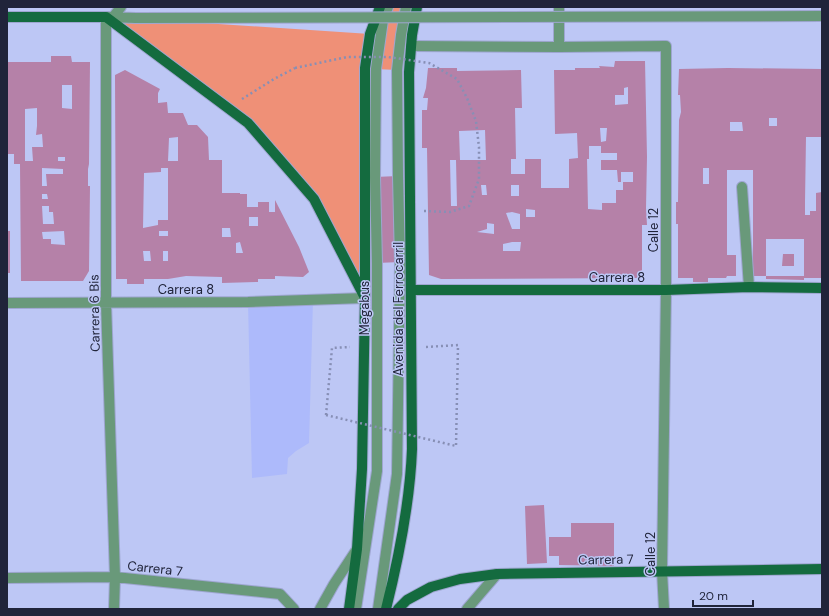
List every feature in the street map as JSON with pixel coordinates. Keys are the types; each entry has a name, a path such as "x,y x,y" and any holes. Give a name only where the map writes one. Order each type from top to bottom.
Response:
{"main road":[{"path":"349,609 357,549 362,469 365,298 365,68 370,34 380,7"},
{"name":"Avenida del Ferrocarril","path":"386,609 397,566 411,476 411,211 409,72 417,7"},
{"path":"7,17 109,17 248,122 314,199 365,298"},
{"name":"Carrera 8","path":"411,290 666,290 749,287 822,288"},
{"name":"Carrera 7","path":"398,609 407,600 432,587 460,579 497,574 822,569"}],"street":[{"path":"109,17 121,7"},
{"name":"Megabus","path":"356,609 377,471 377,263 375,177 376,69 383,20 388,7"},
{"path":"378,609 397,474 400,262 397,70 406,7"},
{"path":"411,46 559,48 558,7"},
{"path":"109,17 822,16"},
{"name":"Carrera 6 Bis","path":"109,17 106,302 115,577 114,609"},
{"name":"Calle 12","path":"559,48 666,46 666,290 662,571 664,609"},
{"path":"742,188 749,287"},
{"name":"Carrera 8","path":"7,303 248,302 365,298"},
{"path":"320,609 334,584 357,549"},
{"path":"466,609 497,574"},
{"name":"Carrera 7","path":"7,578 115,577 280,594 294,609"}],"path":[{"path":"228,108 274,79 295,68 347,57 388,57 429,63 457,79 467,98 476,121 479,147 480,180 469,206 450,212 411,211"},
{"path":"364,346 332,348 326,415 456,446 458,345 411,347"}],"shaded area":[{"path":"388,7 406,7 397,70 376,69"},
{"path":"113,17 370,34 365,298 314,199 248,123"},
{"path":"313,300 309,443 288,458 287,474 252,478 248,302"}],"building":[{"path":"51,56 71,56 72,62 90,62 88,169 88,186 90,186 89,271 83,281 21,281 20,164 14,164 14,154 7,154 7,62 51,62","holes":["62,85 72,85 72,109 62,108","37,108 36,135 42,134 43,147 32,147 33,161 25,161 25,109","58,157 65,157 65,161 58,161","42,168 63,169 63,174 46,174 47,186 42,186","42,194 47,194 48,199 42,199","42,206 49,206 49,212 53,212 54,224 43,224","64,231 65,245 51,244 51,239 43,239 42,232"]},
{"path":"615,61 645,61 647,225 642,225 642,270 637,278 441,279 429,275 427,148 422,148 422,110 427,110 428,98 423,98 426,88 428,68 457,68 457,71 521,70 522,108 515,108 516,159 511,159 511,174 525,174 525,159 541,159 541,188 569,188 569,159 578,158 577,133 555,134 554,70 600,68 599,66 614,67","holes":["628,87 628,104 615,105 615,95 624,95 624,88","600,128 607,128 606,141 601,142","485,130 486,160 460,160 459,131","589,146 601,146 601,153 617,153 617,160 601,160 601,170 617,170 618,182 621,182 621,172 633,172 633,182 623,182 623,190 616,190 616,203 602,203 602,210 588,209 587,159 589,159","450,160 456,160 457,206 451,206","481,185 486,185 487,195 482,195","511,185 519,185 519,196 511,196","526,209 535,210 535,217 526,217","512,212 520,214 520,229 512,229 506,213","487,223 494,224 494,234 477,232 487,229","521,242 520,251 503,251 503,244"]},
{"path":"679,69 822,69 822,137 806,137 805,215 810,215 810,211 816,211 816,193 822,192 822,278 804,278 804,280 766,279 766,276 753,276 753,170 727,170 727,255 736,255 736,276 727,276 726,278 708,278 708,282 693,282 693,278 678,278 678,224 676,224 676,202 678,202 679,120 681,112 680,95 678,95","holes":["769,118 777,118 777,126 769,126","730,122 742,122 743,131 730,131","703,168 709,168 709,184 703,184","766,239 804,239 804,276 766,276"]},
{"path":"125,70 160,89 158,93 158,103 167,102 168,113 183,113 188,125 197,125 208,137 209,160 222,160 222,193 247,194 247,207 258,207 258,202 269,202 269,212 275,212 275,200 299,247 309,272 303,277 275,276 275,279 258,279 258,282 222,283 222,277 186,276 168,279 144,279 144,284 127,284 127,279 116,279 115,75","holes":["178,137 178,161 168,161 169,138","161,168 168,168 168,220 158,220 158,225 143,228 144,173 161,172","249,217 258,217 258,226 249,226","222,228 230,228 231,237 222,237","159,231 168,231 168,236 159,236","240,242 243,253 236,253 236,243","143,251 150,251 151,261 144,261","163,251 168,251 168,261 163,261"]},
{"path":"398,176 400,262 377,263 375,177"},
{"path":"7,231 10,231 10,273 7,273"},
{"path":"783,254 794,254 794,266 782,266"},
{"path":"544,505 547,563 527,564 525,506"},
{"path":"571,523 614,523 614,566 559,565 559,556 549,556 549,537 571,537"}]}
